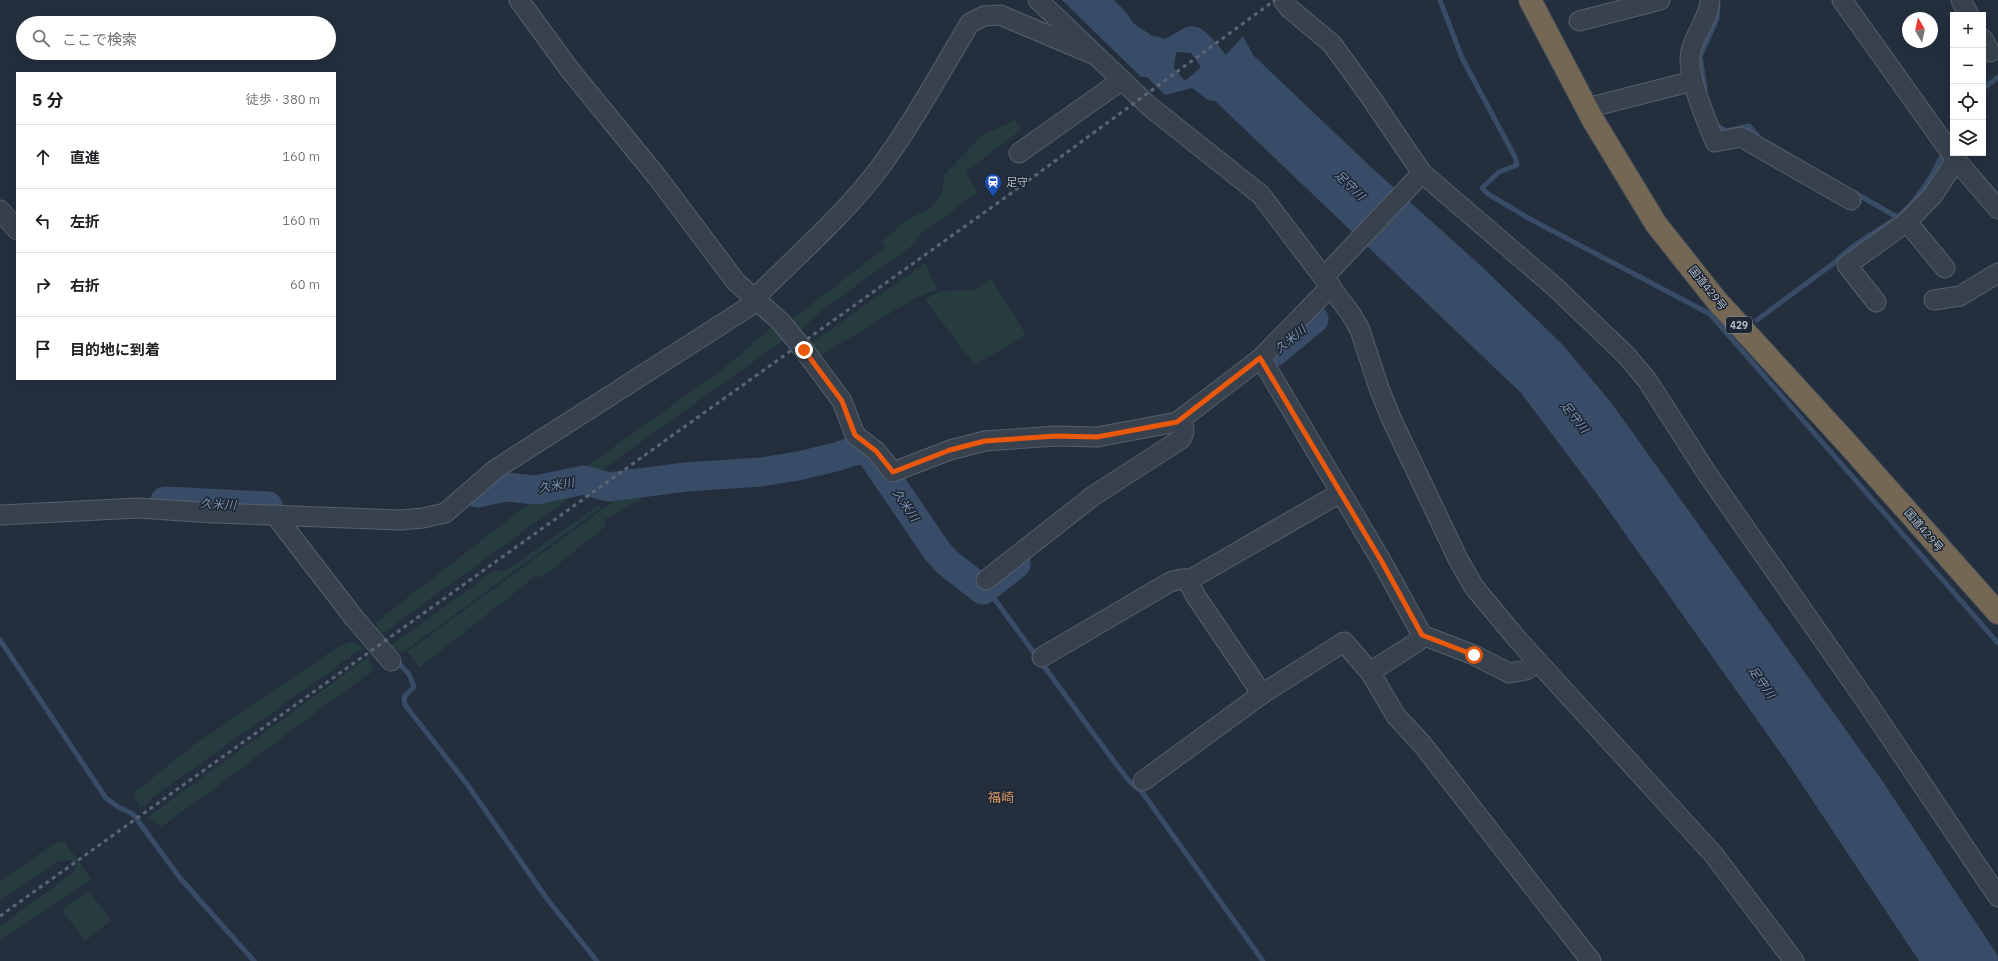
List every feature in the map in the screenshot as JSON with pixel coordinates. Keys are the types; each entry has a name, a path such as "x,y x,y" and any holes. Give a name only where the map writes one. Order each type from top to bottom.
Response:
{"highway":[{"name":"国道429号","path":"1530,0 1587,108 1656,224 1717,301 1846,442 1998,614"}],"street":[{"path":"519,0 570,70 658,178 736,282 790,332 842,401 855,435 876,451 893,472 950,450 985,441 1056,436 1097,437 1144,430 1177,422 1260,358 1330,276 1420,175"},
{"path":"1038,0 1149,106 1260,196 1330,276 1360,330 1379,388 1391,418 1458,559 1474,587 1496,616 1714,855 1794,961"},
{"path":"1283,0 1289,8 1332,44 1369,95 1420,175 1556,288 1626,355 1647,380 1708,475 1866,701 1998,897"},
{"path":"1580,21 1660,0"},
{"path":"1710,0 1710,9 1690,52 1693,81 1715,142 1741,137 1851,200"},
{"path":"1842,0 1956,160 1998,210"},
{"path":"1961,0 1967,12"},
{"path":"0,514 138,508 400,520 423,518 445,513 496,470 750,306 761,292 860,191 881,165 913,118 970,23 984,16 1000,15 1095,55"},
{"path":"1019,154 1122,80"},
{"path":"1587,108 1693,81"},
{"path":"1876,302 1846,265 1907,222 1933,195 1956,160"},
{"path":"0,210 16,229"},
{"path":"1907,222 1945,268"},
{"path":"1934,300 1960,296 1998,273"},
{"path":"1260,358 1382,562 1422,635 1474,655 1509,673 1526,670 1538,662"},
{"path":"986,580 1093,496 1181,439 1184,432 1183,418"},
{"path":"1042,656 1170,582 1187,579 1201,573 1340,493"},
{"path":"276,515 355,619 391,661"},
{"path":"1187,579 1195,595 1262,694"},
{"path":"1370,672 1417,642 1422,635"},
{"path":"1143,781 1262,694 1344,642 1370,672 1396,716 1426,748 1591,961"}],"green space":[{"path":"1015,120 1022,129 966,172 977,193 915,238 917,242 825,308 799,331 790,321 878,253 886,246 882,242 907,220 931,207 942,193 944,175 983,135"},
{"path":"925,263 937,290 915,298 820,356 810,344"},
{"path":"991,278 1026,335 975,365 925,300 940,291 974,290"},
{"path":"774,324 785,339 596,474 576,474 731,363"},
{"path":"572,487 583,488 382,634 377,628 376,622 536,498 555,495"},
{"path":"657,490 604,520 606,526 541,578 537,575 419,668 407,652 622,495"},
{"path":"599,505 602,507 402,653 390,646 494,571 505,571"},
{"path":"352,641 363,648 149,800 149,803 141,808 133,796 136,791 194,745 336,648"},
{"path":"368,657 373,671 188,808 161,827 148,817"},
{"path":"64,841 91,879 0,941 0,926 73,873 76,867 71,860 59,861 0,900 0,881 55,843"},
{"path":"89,891 111,921 85,941 62,910"}],"water":[{"name":"足守川","path":"1062,0 1114,0 1126,12 1133,23 1151,35 1165,39 1187,27 1193,26 1199,28 1214,40 1226,55 1243,36 1253,55 1372,168 1479,264 1561,343 1610,401 1881,779 1998,956 1998,961 1919,961 1787,762 1597,494 1521,393 1215,101 1208,100 1192,88 1165,95 1147,77 1141,77","holes":["1176,52 1191,53 1201,67 1185,81 1174,68"]}],"waterway":[{"path":"1440,0 1462,58 1515,157 1517,165 1499,172 1482,188 1488,194 1530,219 1710,314 1998,643"},
{"path":"1705,89 1700,56 1717,19 1718,5"},
{"path":"1986,87 1998,77"},
{"path":"1716,125 1726,131 1749,126 1761,140"},
{"path":"1757,320 1834,263 1856,244 1896,218 1904,211 1924,188 1944,152"},
{"path":"1855,193 1897,217"},
{"name":"久米川","path":"1274,352 1314,319"},
{"name":"久米川","path":"477,493 506,487 536,490 584,480 609,487 686,477 761,472 798,466 836,457 860,449 871,454 937,551 948,563 983,590 1016,564"},
{"name":"久米川","path":"165,501 268,506"},
{"path":"983,590 993,597 1129,781 1142,792 1263,961"},
{"path":"0,640 106,798 118,807 133,814 180,878 254,961"},
{"path":"396,660 409,674 414,687 404,697 405,705 467,784 547,899 597,961"}],"railway":[{"path":"0,916 999,202 1275,0"}],"place":[{"name":"足守","path":"993,197"}],"district":[{"name":"福崎","path":"1001,797"}],"route":[{"path":"804,350 842,401 855,435 876,451 893,472 920,463 950,450 985,441 1006,438 1056,436 1097,437 1144,430 1177,422 1260,358 1382,562 1422,635 1474,655"}]}
